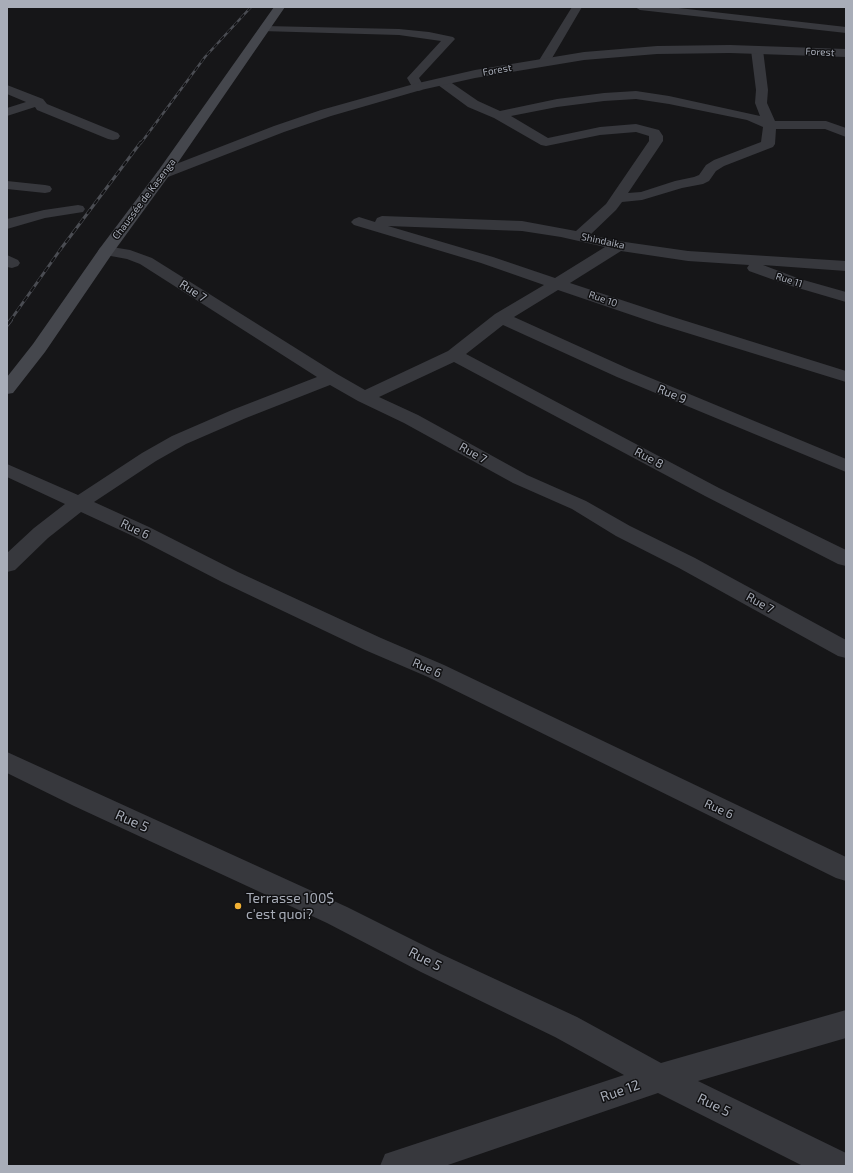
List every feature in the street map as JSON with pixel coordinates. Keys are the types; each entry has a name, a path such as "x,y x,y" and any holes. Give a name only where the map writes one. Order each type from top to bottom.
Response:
{"main road":[{"name":"Chaussée de Kasenga","path":"7,389 64,313 106,251 163,174 280,7"}],"street":[{"path":"544,62 577,7"},
{"path":"640,7 846,30"},
{"path":"264,29 400,32 449,39 413,78 418,87"},
{"name":"Forest","path":"163,174 279,129 418,87 544,62 584,56 657,50 757,50 846,53"},
{"path":"616,198 642,196 680,184 698,181 704,178 711,168 719,163 768,144 770,125 761,103 762,90 757,50"},
{"path":"442,82 473,104 499,115 546,142 600,131 636,128 654,132 656,141 610,207 580,236"},
{"path":"7,89 38,102 42,107 113,136"},
{"path":"499,115 557,103 604,97 636,95 670,100 751,117 770,125 826,125 846,133"},
{"path":"7,112 38,102"},
{"path":"7,185 45,189"},
{"path":"7,224 59,211 78,209"},
{"name":"Shindaika","path":"359,222 522,226 580,236 618,246 688,256 846,266"},
{"name":"Rue 10","path":"359,222 487,260 664,320 846,377"},
{"path":"364,397 454,355 501,318 618,246"},
{"name":"Rue 7","path":"106,251 130,254 146,260 331,378 364,397 417,422 520,479 585,508 623,531 687,563 846,650"},
{"name":"Rue 11","path":"733,260 787,280 846,297"},
{"name":"Rue 9","path":"501,318 623,373 846,466"},
{"name":"Rue 8","path":"454,355 712,492 846,559"},
{"path":"7,565 41,533 79,503 149,457 179,440 239,414 331,378"},
{"name":"Rue 6","path":"7,470 79,503 230,577 436,672 846,870"},
{"name":"Rue 5","path":"7,762 83,799 337,915 431,963 566,1027 660,1078 838,1166"},
{"name":"Rue 12","path":"419,1163 660,1078 846,1024"}],"railway":[{"path":"141,143 205,57 251,7"},
{"path":"10,321 60,250 141,142"},
{"path":"7,325 11,320"}],"place":[{"name":"Terrasse 100$ c'est quoi?","path":"238,906"}]}
